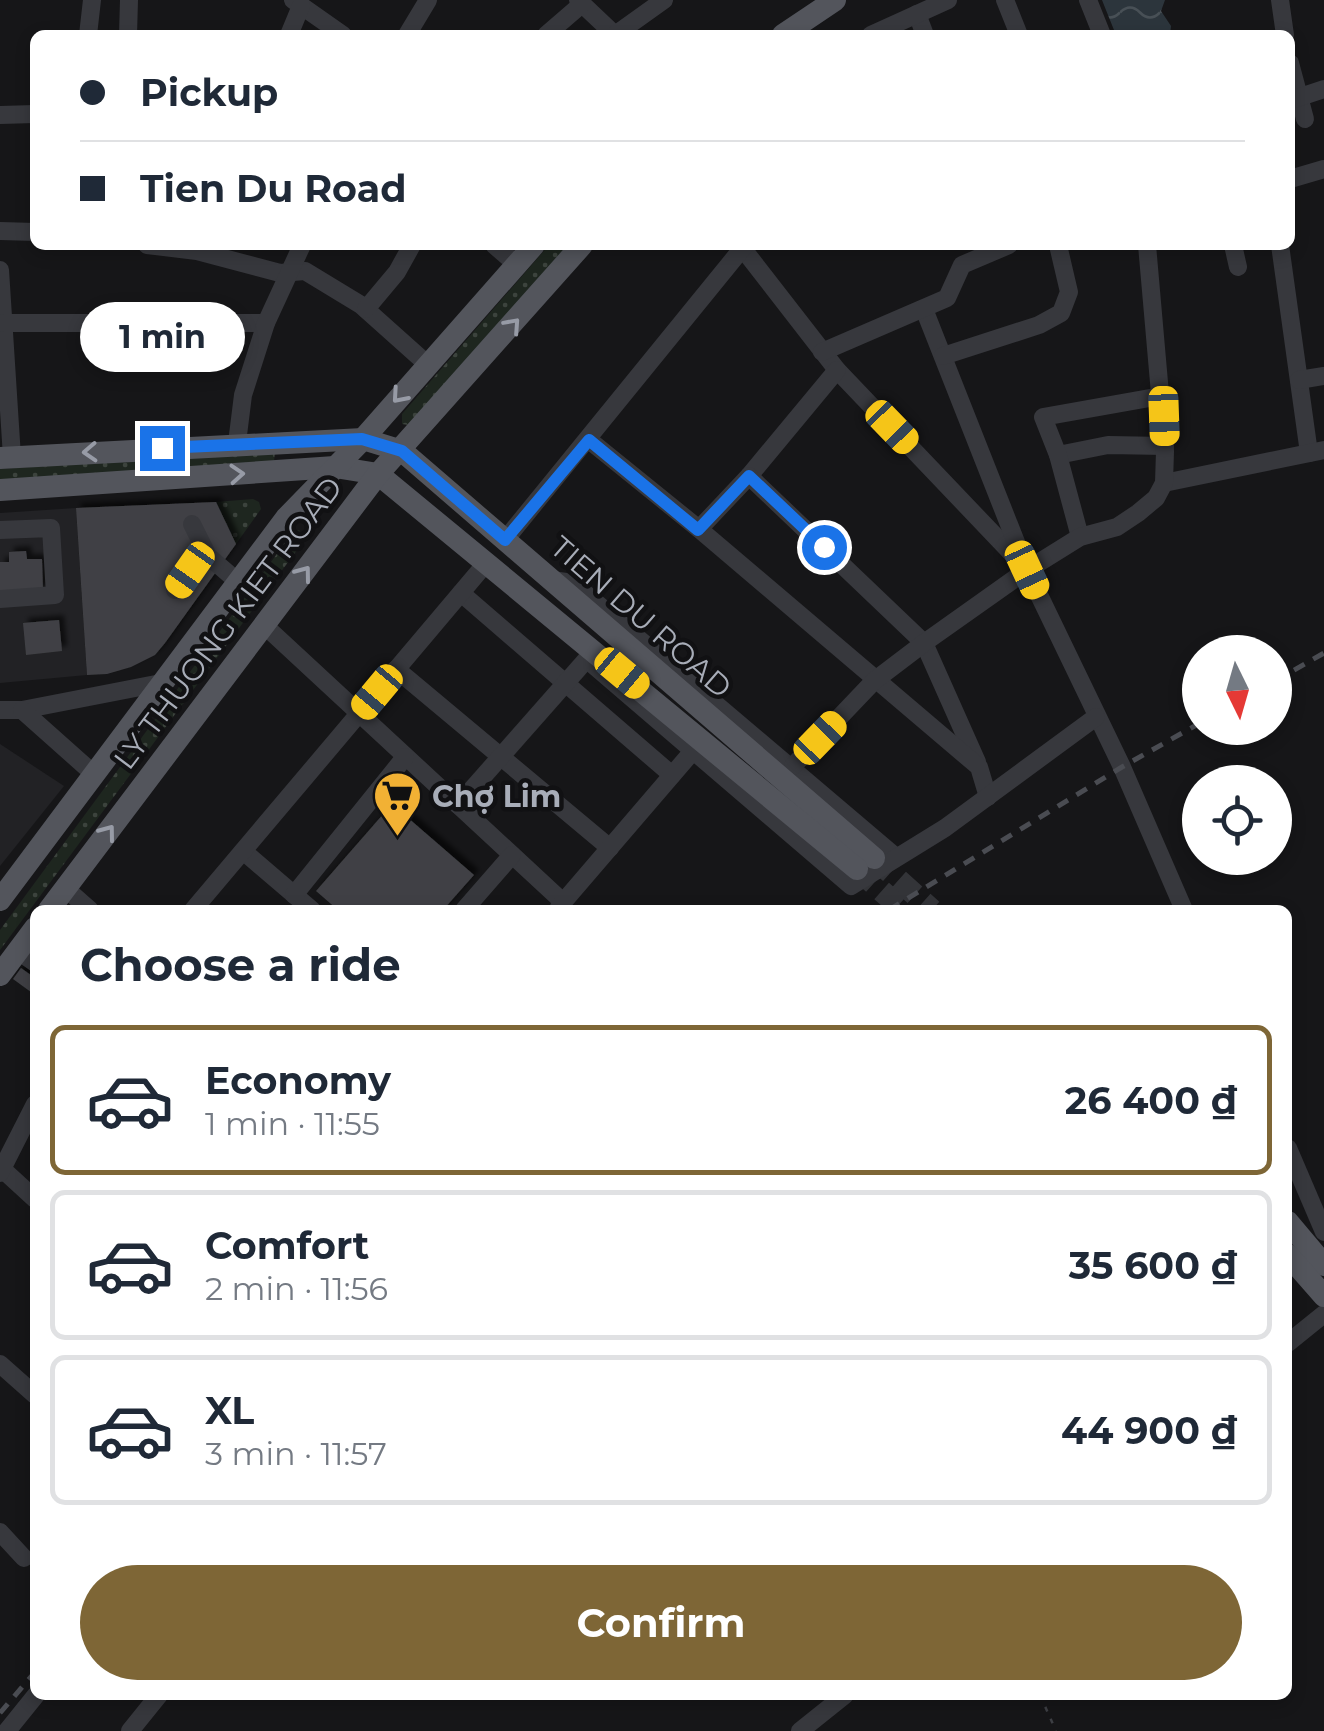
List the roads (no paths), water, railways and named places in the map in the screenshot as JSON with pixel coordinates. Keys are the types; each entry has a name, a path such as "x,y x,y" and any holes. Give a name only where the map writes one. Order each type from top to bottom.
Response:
{"main road":[{"path":"790,30 835,0"},
{"name":"LY THUONG KIET ROAD","path":"0,900 286,518 362,439 529,250"},
{"name":"LY THUONG KIET ROAD","path":"53,905 378,474 578,250"},
{"name":"TIEN DU ROAD","path":"6,458 362,439 402,451 876,861"},
{"name":"TIEN DU ROAD","path":"0,490 336,467 378,474 534,602 697,746 876,861"},
{"path":"0,975 27,957"},
{"path":"1292,1227 1324,1265"},
{"path":"1292,1260 1324,1296"}],"street":[{"path":"89,30 92,0"},
{"path":"128,30 129,0"},
{"path":"411,30 428,0"},
{"path":"622,30 664,0"},
{"path":"882,30 948,0"},
{"path":"1006,0 1018,30"},
{"path":"1088,0 1100,30"},
{"path":"1280,0 1284,30"},
{"path":"551,30 580,2 610,30"},
{"path":"290,30 297,3 336,30"},
{"path":"917,14 923,30"},
{"path":"1306,119 1295,100 1324,89"},
{"path":"0,115 30,114"},
{"path":"1295,178 1324,169"},
{"path":"0,231 30,232"},
{"path":"204,250 280,273 304,271 366,309 427,364"},
{"path":"237,444 243,395 266,323 300,250"},
{"path":"366,309 397,272 409,250"},
{"path":"500,250 516,264"},
{"path":"505,540 740,250"},
{"path":"746,250 837,370 1027,570"},
{"path":"822,352 948,298 962,265 997,250"},
{"path":"942,356 1039,325 1061,313 1069,292 1059,250"},
{"path":"792,766 874,681 924,642 1080,537 1117,527 1156,498 1164,483 1164,446 1148,250"},
{"path":"1234,250 1238,266"},
{"path":"1164,483 1316,451 1300,380 1281,250"},
{"path":"0,270 6,458"},
{"path":"924,309 1027,570 1122,767 1182,905"},
{"path":"4,324 266,323"},
{"path":"698,530 749,476 837,370"},
{"path":"1300,380 1324,376"},
{"path":"1080,537 1058,454 1043,417 1161,396"},
{"path":"589,440 979,768"},
{"path":"1058,454 1108,445 1164,446"},
{"path":"749,476 924,642 988,797"},
{"path":"192,524 204,550 237,582"},
{"path":"0,530 52,528 56,596 0,600"},
{"path":"176,590 204,550"},
{"path":"202,905 243,851 486,562"},
{"path":"552,580 573,584 792,766 876,861"},
{"path":"461,593 672,776"},
{"path":"265,626 512,855 559,905"},
{"path":"458,805 591,655"},
{"path":"396,669 610,848"},
{"path":"0,710 22,710 161,684"},
{"path":"22,710 95,775"},
{"path":"697,746 851,886 876,861 988,797 1096,717"},
{"path":"561,905 718,722"},
{"path":"294,895 405,757"},
{"path":"243,851 306,905"},
{"path":"468,905 512,855"},
{"path":"66,888 85,905"},
{"path":"30,1114 1,1170 30,1195"},
{"path":"1292,1157 1324,1232"},
{"path":"1292,1340 1324,1314"},
{"path":"2,1370 30,1391"},
{"path":"0,1532 24,1558"},
{"path":"7,1731 32,1700"},
{"path":"130,1731 155,1700"},
{"path":"800,1731 839,1700"}],"water":[{"path":"1102,0 1165,0 1161,11 1171,30 1114,30"}],"tunnel":[{"path":"874,858 926,905"},
{"path":"857,869 897,905"}],"railway":[{"path":"1292,671 1324,653"},
{"path":"897,905 1182,733"},
{"path":"0,1713 30,1678"}],"place":[{"name":"Chợ Lim","path":"397,838"}]}
